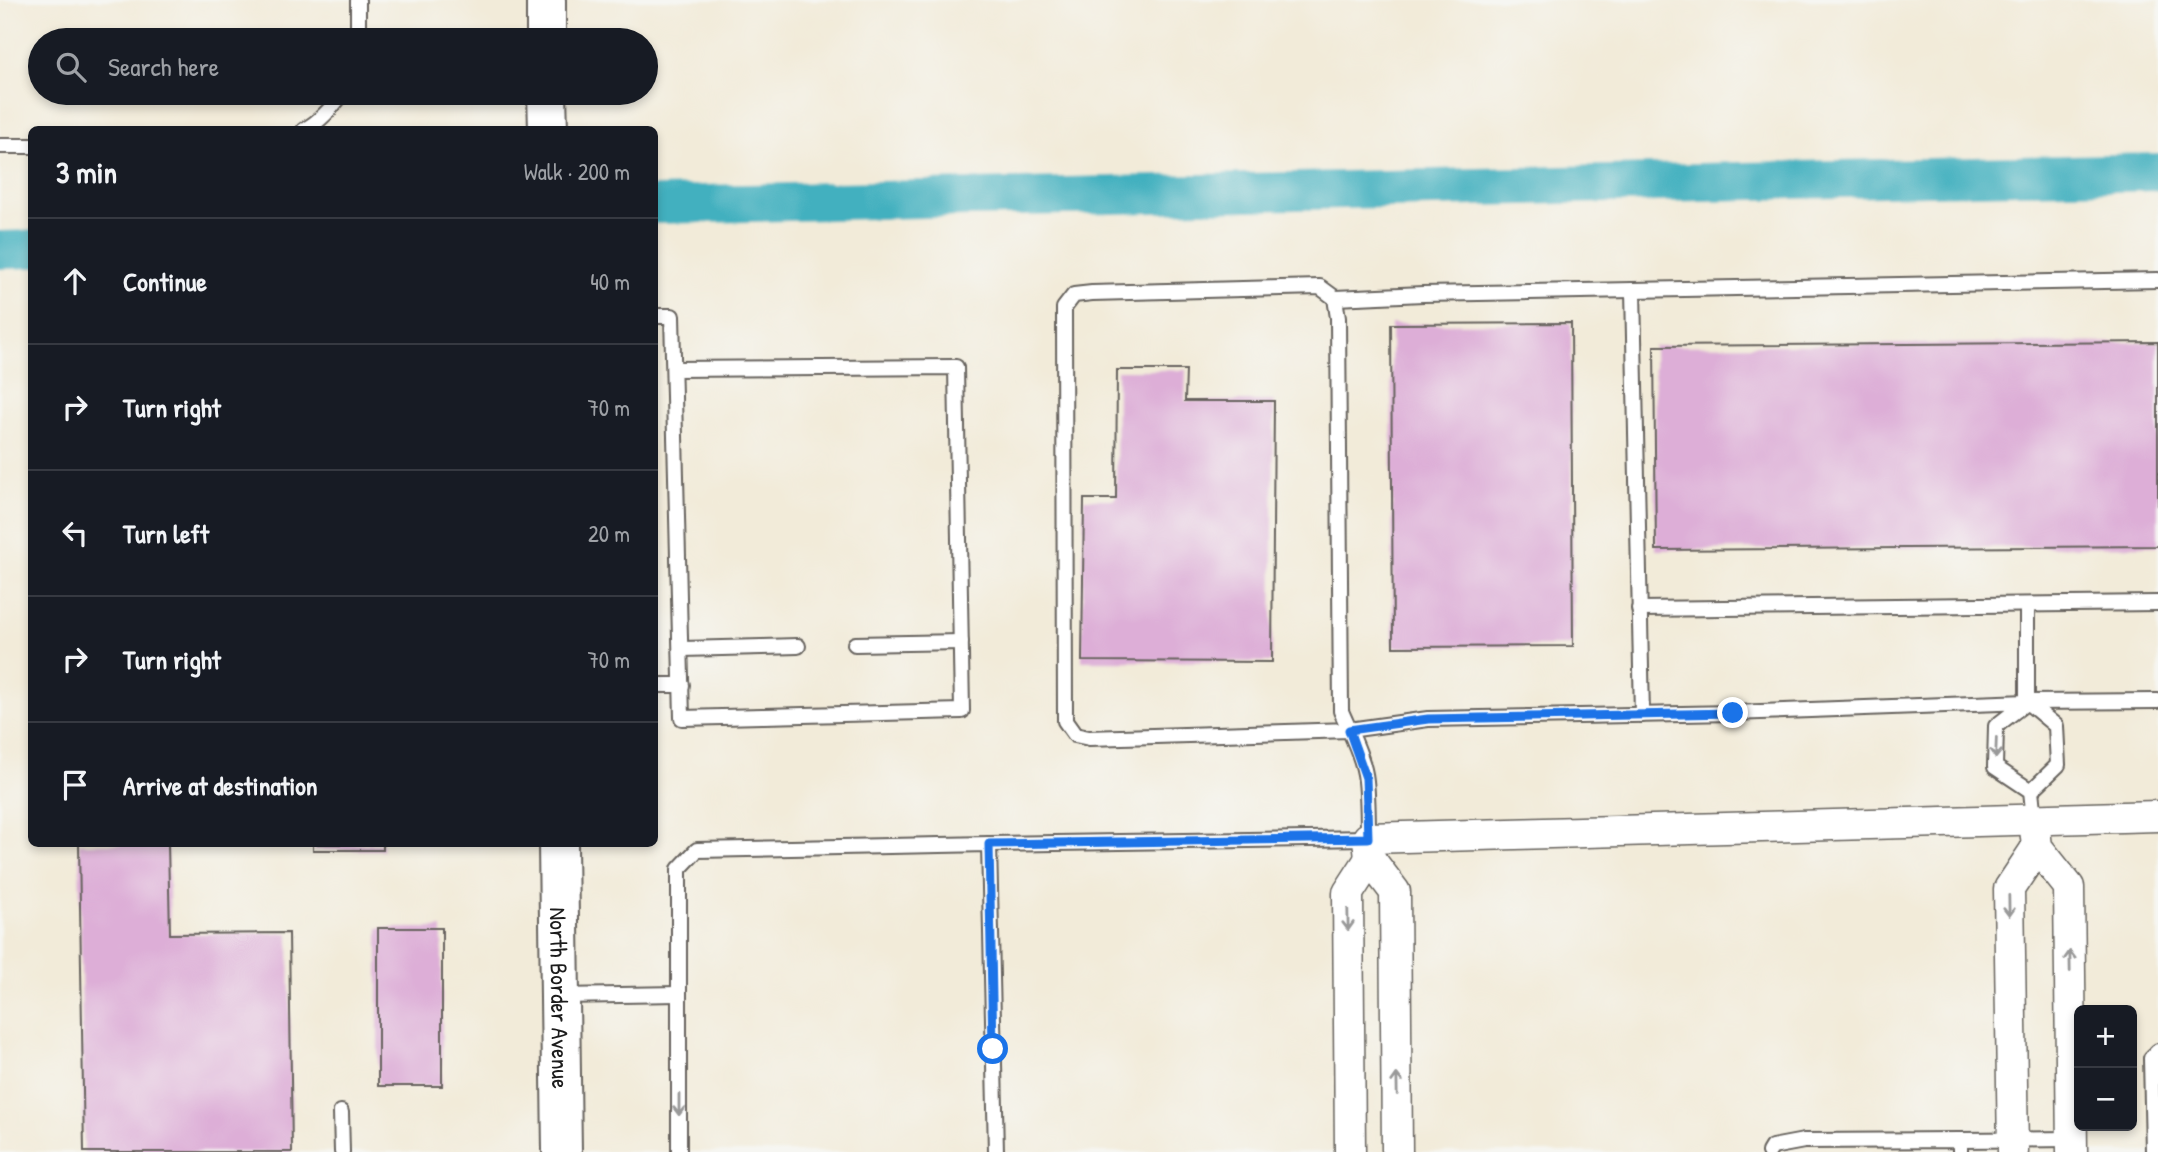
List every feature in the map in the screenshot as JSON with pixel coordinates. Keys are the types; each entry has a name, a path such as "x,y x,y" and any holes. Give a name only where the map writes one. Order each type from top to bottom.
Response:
{"street":[{"path":"546,0 546,28"},
{"path":"547,105 548,126"},
{"path":"1369,848 2158,816"},
{"path":"2034,819 2069,887 2072,1145"},
{"path":"2013,1146 2009,889 2034,819"},
{"name":"North Border Avenue","path":"558,847 562,1152"},
{"path":"1350,1152 1348,894 1369,848"},
{"path":"1369,848 1395,892 1397,1152"}],"lane":[{"path":"358,0 358,28"},
{"path":"311,126 334,105"},
{"path":"0,146 28,146"},
{"path":"2158,280 1423,294 1335,299 1320,288 1093,293 1074,295 1064,308 1065,721 1075,735 1088,738 1349,730 1428,719 2027,702 2158,701"},
{"path":"1633,290 1642,715"},
{"path":"679,1152 680,869 697,850 989,844 1369,848 1366,778 1341,712 1339,318 1335,299"},
{"path":"658,316 672,316 682,718 962,712 956,366 674,369"},
{"path":"1639,609 2158,603"},
{"path":"2027,606 2027,702"},
{"path":"855,644 961,642"},
{"path":"682,649 798,646"},
{"path":"658,685 682,685"},
{"path":"2027,702 2056,726 2058,765 2034,819 1995,767 1996,726 2027,702"},
{"path":"989,844 996,1152"},
{"path":"560,996 679,994"},
{"path":"2153,1152 2151,1058 2158,1051"},
{"path":"341,1112 342,1152"},
{"path":"1769,1152 1772,1147 1804,1141 1960,1146 2072,1145"}],"building":[{"path":"1571,323 1573,646 1393,647 1391,324"},
{"path":"2158,342 2158,546 1656,550 1654,346"},
{"path":"1117,370 1186,370 1185,401 1274,401 1272,662 1082,661 1084,499 1116,499"},
{"path":"79,847 168,847 170,934 289,933 292,1152 84,1152"},
{"path":"313,847 383,847 383,850 313,850"},
{"path":"378,928 442,928 442,1086 378,1086"}],"waterway":[{"path":"658,205 2158,172"},
{"path":"0,250 28,249"}],"route":[{"path":"993,1049 989,844 1368,838 1366,778 1349,730 1428,719 1733,713"}]}
